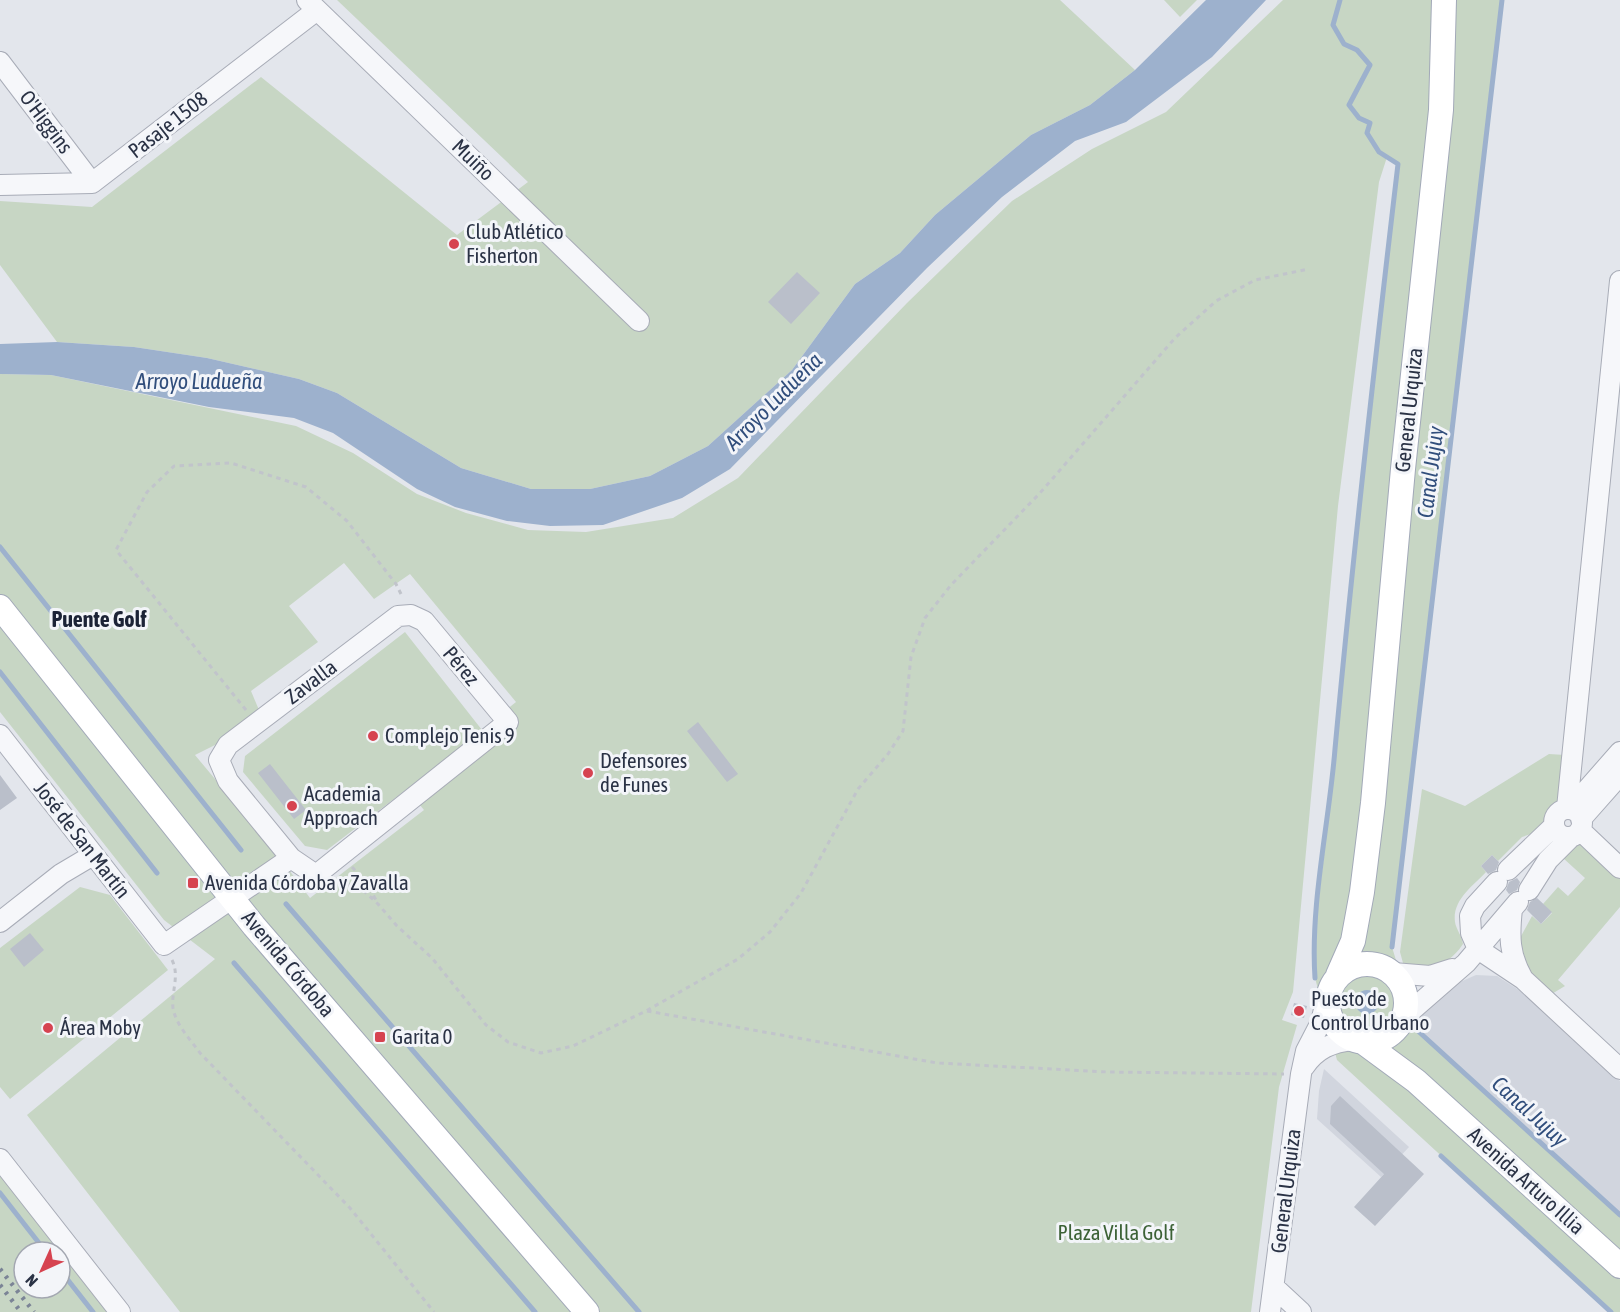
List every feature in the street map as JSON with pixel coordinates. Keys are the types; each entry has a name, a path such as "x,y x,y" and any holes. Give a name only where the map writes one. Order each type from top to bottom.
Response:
{"main road":[{"name":"General Urquiza","path":"1338,975 1349,953 1362,892 1441,110 1444,0"},
{"name":"Avenida Córdoba","path":"0,608 233,900 587,1312"},
{"name":"General Urquiza","path":"1362,892 1367,932 1388,970"},
{"path":"1359,964 1388,970 1405,994 1402,1020 1383,1039 1358,1041 1333,1023 1328,1012 1328,997 1338,975 1359,964"},
{"name":"Avenida Arturo Illia","path":"1402,1020 1400,1043 1406,1059 1432,1096"},
{"name":"Avenida Arturo Illia","path":"1358,1041 1432,1096 1620,1266"}],"street":[{"name":"Pasaje 1508","path":"92,183 312,5"},
{"name":"Muiño","path":"312,5 639,321"},
{"name":"O'Higgins","path":"0,62 92,183"},
{"path":"0,185 92,183"},
{"path":"1571,821 1620,281"},
{"name":"Zavalla","path":"291,858 228,781 219,760 228,745 398,616 411,615"},
{"name":"Pérez","path":"323,869 508,722 424,621 411,615"},
{"name":"José de San Martín","path":"0,735 164,945"},
{"path":"1402,1020 1472,956 1520,900 1560,845 1571,821 1620,752"},
{"path":"1472,956 1470,916 1474,906 1524,855 1571,821 1620,775"},
{"path":"1571,821 1620,868"},
{"path":"0,922 61,874 93,855"},
{"path":"1524,855 1540,872"},
{"path":"164,945 233,900 291,858 323,869"},
{"path":"1499,880 1520,900"},
{"path":"1520,900 1510,947 1513,962 1523,979 1620,1069"},
{"path":"1388,970 1430,976 1472,956 1523,979"},
{"name":"General Urquiza","path":"1270,1312 1301,1072 1306,1051 1321,1022 1328,997"},
{"path":"1301,1072 1309,1059 1324,1048 1341,1041 1358,1041"},
{"path":"0,1159 120,1312"},
{"path":"1274,1287 1301,1312"}],"path":[{"path":"323,869 346,864 356,870 378,904 397,926 432,958 486,1025 508,1042 541,1053 573,1046 646,1011 738,959 770,932 801,893 858,789 888,754 903,731 911,657 925,618 951,585 1040,494 1175,338 1216,301 1255,280 1309,269"},
{"path":"257,723 116,550 147,492 174,466 231,463 306,487 347,520 396,584"},
{"path":"323,869 378,904"},
{"path":"164,945 174,964 176,984 173,1006 181,1027 200,1053 350,1208 434,1312"},
{"path":"646,1011 937,1063 1108,1072 1301,1072"}],"shaded area":[{"path":"1476,975 1497,976 1525,994 1620,1081 1620,1225 1414,1038 1421,1012 1460,982"},
{"path":"1324,1069 1409,1147 1381,1177 1317,1119 1319,1091"}],"green space":[{"name":"Club Atlético Fisherton","path":"337,0 1060,0 1135,70 1090,105 1031,135 935,215 900,253 855,284 792,370 708,446 650,476 590,489 531,489 461,468 337,393 299,379 207,358 134,347 57,342 0,265 0,201 92,207 261,77 457,235 528,182"},
{"path":"1164,0 1197,0 1180,17"},
{"name":"Plaza Villa Golf","path":"1283,0 1502,0 1392,947 1417,1030 1620,1215 1620,1312 1611,1312 1337,1060 1315,978 1313,947 1331,796 1354,541 1398,164 1387,157 1379,182 1338,506 1293,992 1282,1020 1297,1025 1279,1087 1251,1312 180,1312 27,1115 215,959 164,920 0,712 0,374 51,375 296,426 353,453 417,494 466,513 528,530 586,532 673,518 738,478 907,303 1012,201 1092,149 1166,112","holes":["344,563 374,599 410,574 516,702 482,730 405,632 245,756 243,772 305,846 327,850 407,789 424,810 310,898 274,850 195,755 217,744 259,710 251,691 318,642 289,606"]},
{"path":"1549,754 1565,755 1562,796 1545,815 1543,830 1522,837 1498,861 1492,855 1481,866 1486,872 1464,894 1455,914 1455,922 1463,944 1458,951 1444,962 1429,968 1420,969 1403,963 1400,952 1422,789 1465,806"},
{"path":"1574,845 1583,845 1620,878 1620,907 1558,980 1565,986 1550,995 1520,961 1520,938 1532,916 1541,924 1552,913 1543,904 1558,887 1568,896 1585,878 1563,858"},
{"name":"Área Moby","path":"80,887 110,895 168,970 10,1099 0,1087 0,948"},
{"path":"0,1159 64,1240 12,1240 12,1300 72,1300 72,1251 120,1312 0,1312"}],"water":[{"name":"Arroyo Ludueña","path":"1206,0 1266,0 1212,57 1126,122 1075,141 1002,197 927,268 730,469 682,498 603,525 550,526 507,521 455,507 417,489 333,433 294,418 209,407 51,375 0,374 0,344 57,342 134,347 207,358 299,379 337,393 461,468 531,489 590,489 650,476 708,446 792,370 855,284 900,253 935,215 1031,135 1090,105 1135,70"},
{"path":"1367,990 1376,993 1379,1002 1376,1011 1367,1014 1358,1011 1355,1002 1358,993"}],"building":[{"path":"797,272 820,293 791,324 768,302"},
{"path":"698,722 738,774 727,782 687,731"},
{"path":"270,764 306,810 294,819 258,773"},
{"path":"0,775 17,798 0,810"},
{"path":"1492,855 1499,862 1496,870 1488,874 1481,866"},
{"path":"1517,878 1520,882 1517,890 1509,894 1506,890 1509,882"},
{"path":"1537,898 1552,912 1541,924 1527,910 1530,902"},
{"path":"30,933 44,950 24,967 10,949"},
{"name":"Puesto de Control Urbano","path":"1294,1003 1307,1006 1304,1018 1291,1015"},
{"path":"1340,1096 1424,1174 1375,1226 1354,1207 1384,1174 1330,1124 1331,1106"}],"waterway":[{"path":"1315,978 1315,922 1398,164 1379,152 1367,133 1370,123 1359,118 1349,105 1370,65 1357,50 1344,44 1333,25 1340,0"},
{"name":"Canal Jujuy","path":"1392,947 1502,0"},
{"path":"0,547 241,850"},
{"path":"0,672 157,873"},
{"path":"286,904 639,1312"},
{"path":"234,963 535,1312"},
{"name":"Canal Jujuy","path":"1417,1030 1620,1215"},
{"path":"1441,1156 1611,1312"},
{"path":"0,1193 37,1240"},
{"path":"72,1285 93,1312"}],"railway":[{"path":"0,1269 34,1312"},
{"path":"0,1285 21,1312"}],"place":[{"name":"Club Atlético Fisherton","path":"454,244"},
{"name":"Complejo Tenis 9","path":"373,736"},
{"name":"Defensores de Funes","path":"588,773"},
{"name":"Academia Approach","path":"292,806"},
{"name":"Avenida Córdoba y Zavalla","path":"193,883"},
{"name":"Puesto de Control Urbano","path":"1299,1011"},
{"name":"Área Moby","path":"48,1028"},
{"name":"Garita 0","path":"380,1037"}],"district":[{"name":"Puente Golf","path":"99,619"}]}
